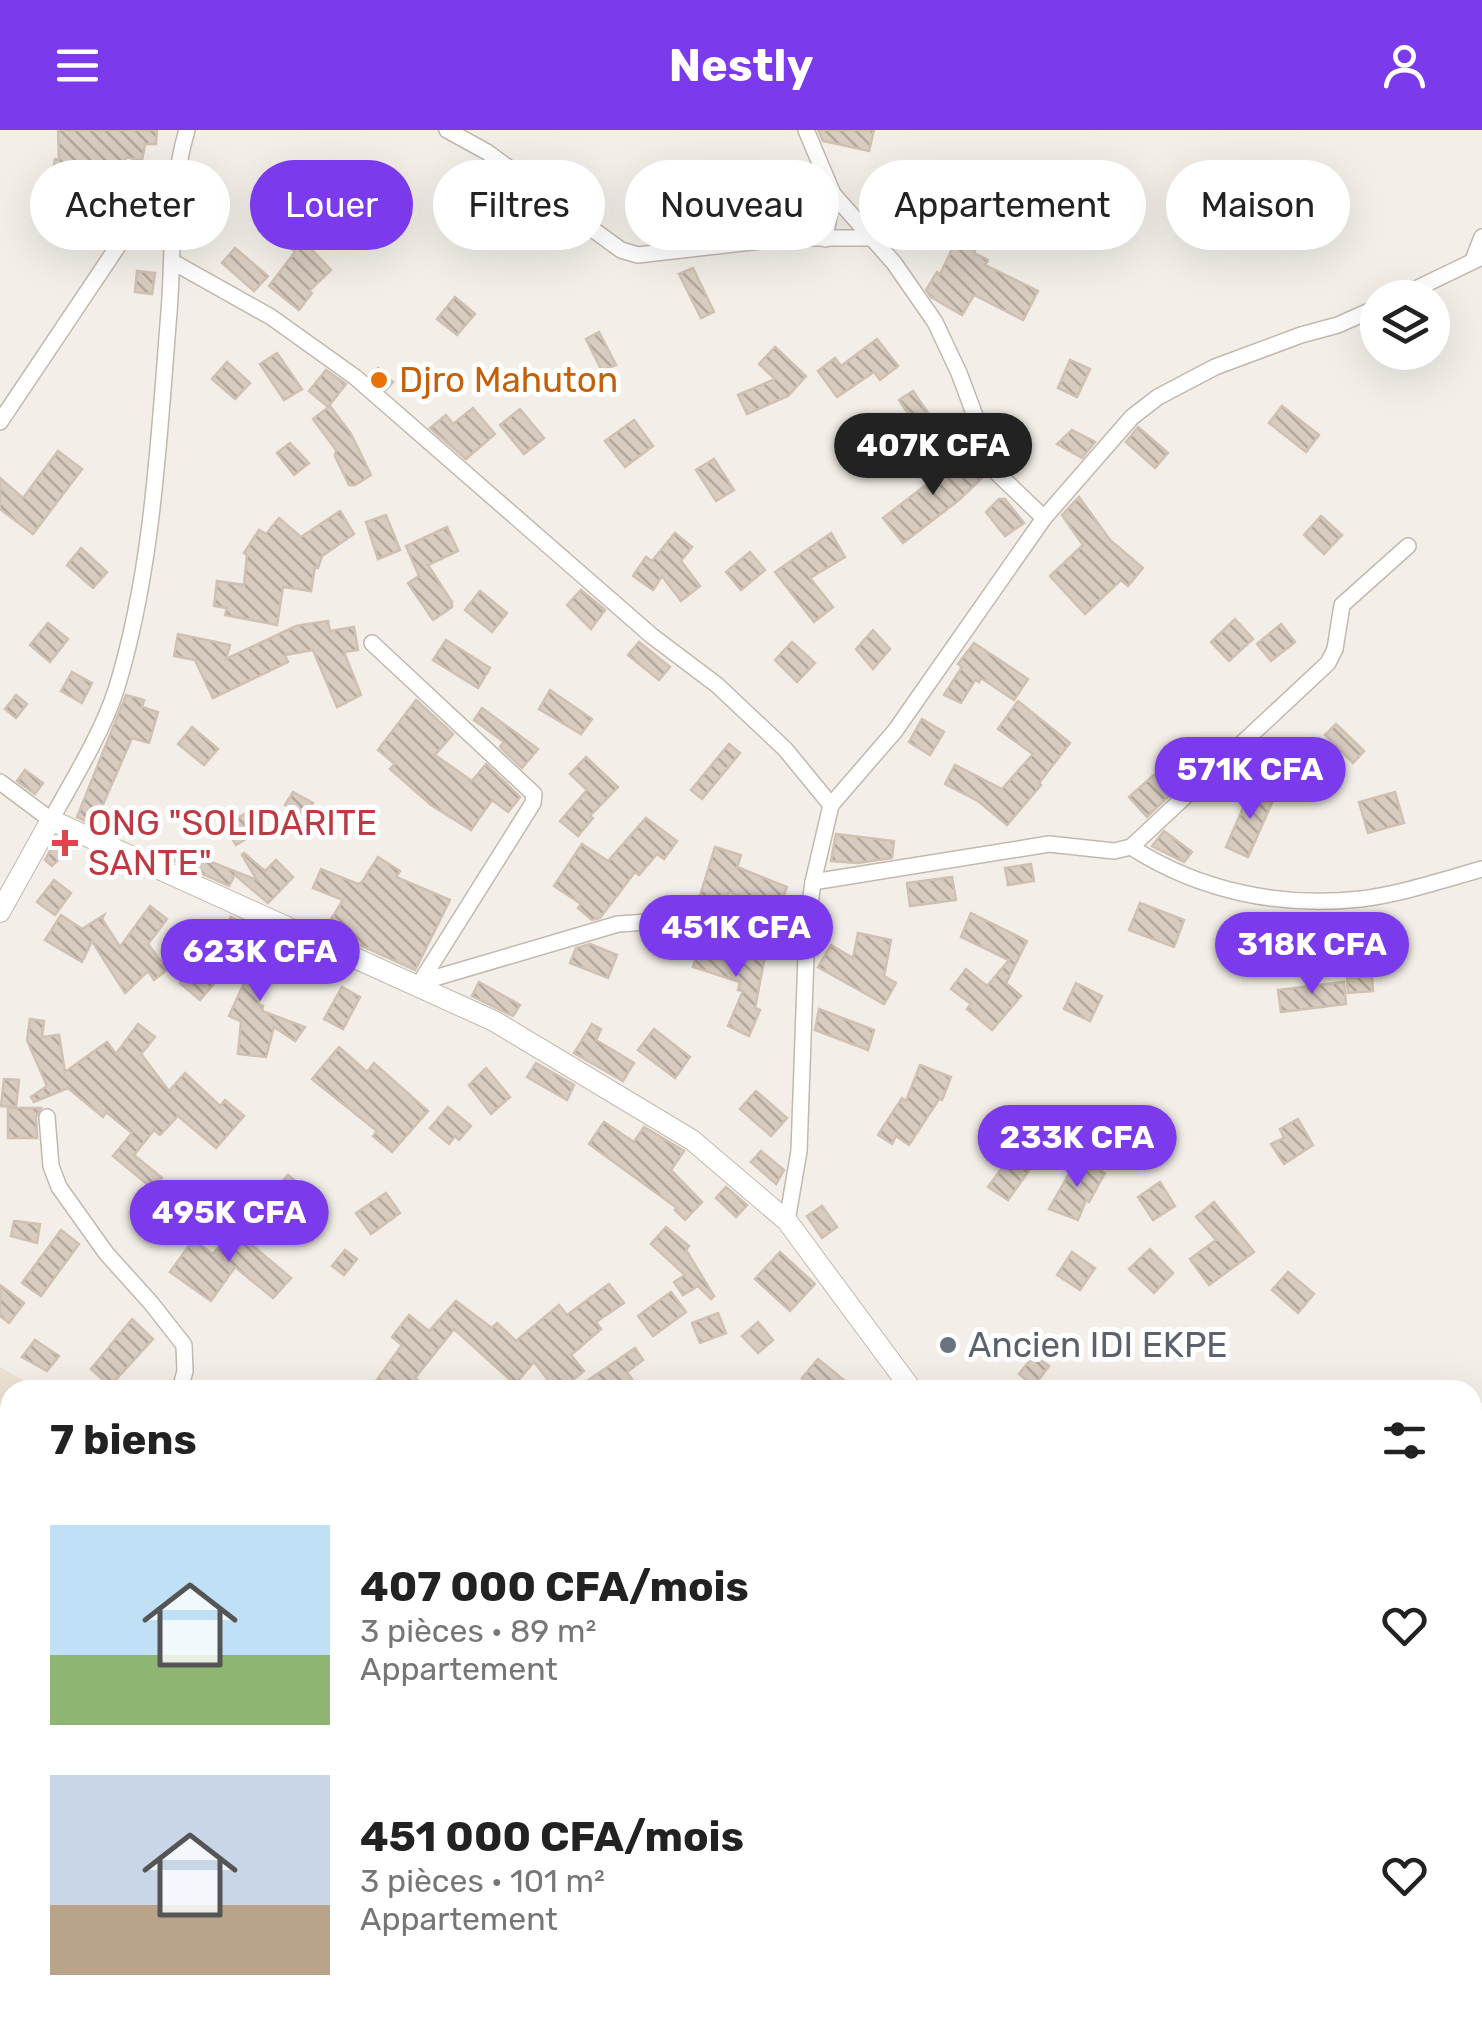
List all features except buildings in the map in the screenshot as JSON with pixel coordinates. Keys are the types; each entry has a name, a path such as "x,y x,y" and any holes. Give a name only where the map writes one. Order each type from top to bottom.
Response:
{"street":[{"path":"181,160 188,130"},
{"path":"447,130 488,152 622,250 638,255 682,250"},
{"path":"806,130 818,160"},
{"path":"839,202 859,226"},
{"path":"1433,280 1478,258 1482,237"},
{"path":"0,422 115,250"},
{"path":"0,912 115,692 138,589 159,434 173,250"},
{"path":"881,250 934,322 959,373 996,472 1044,518"},
{"path":"173,262 271,317 355,377 652,636 731,698 785,750 831,805"},
{"path":"786,1222 799,1151 807,927 831,805 895,731 1044,518 1132,417 1158,397 1215,366 1360,315"},
{"path":"813,882 1049,844 1114,851 1131,847 1328,664 1335,648 1342,605 1408,546"},
{"path":"372,642 534,794 534,803 419,984"},
{"path":"0,782 51,820 494,1021 692,1140 786,1222 904,1380"},
{"path":"1131,847 1179,875 1234,893 1308,901 1363,899 1482,869"},
{"path":"419,984 618,924 710,918 807,927"},
{"path":"48,1117 51,1166 59,1187 106,1254 152,1303 184,1346 183,1380"}],"shaded area":[{"path":"0,1367 23,1380 0,1380"}],"place":[{"name":"Djro Mahuton","path":"379,380"},
{"name":"ONG \"SOLIDARITE SANTE\"","path":"65,843"},
{"name":"Ancien IDI EKPE","path":"948,1345"}]}
